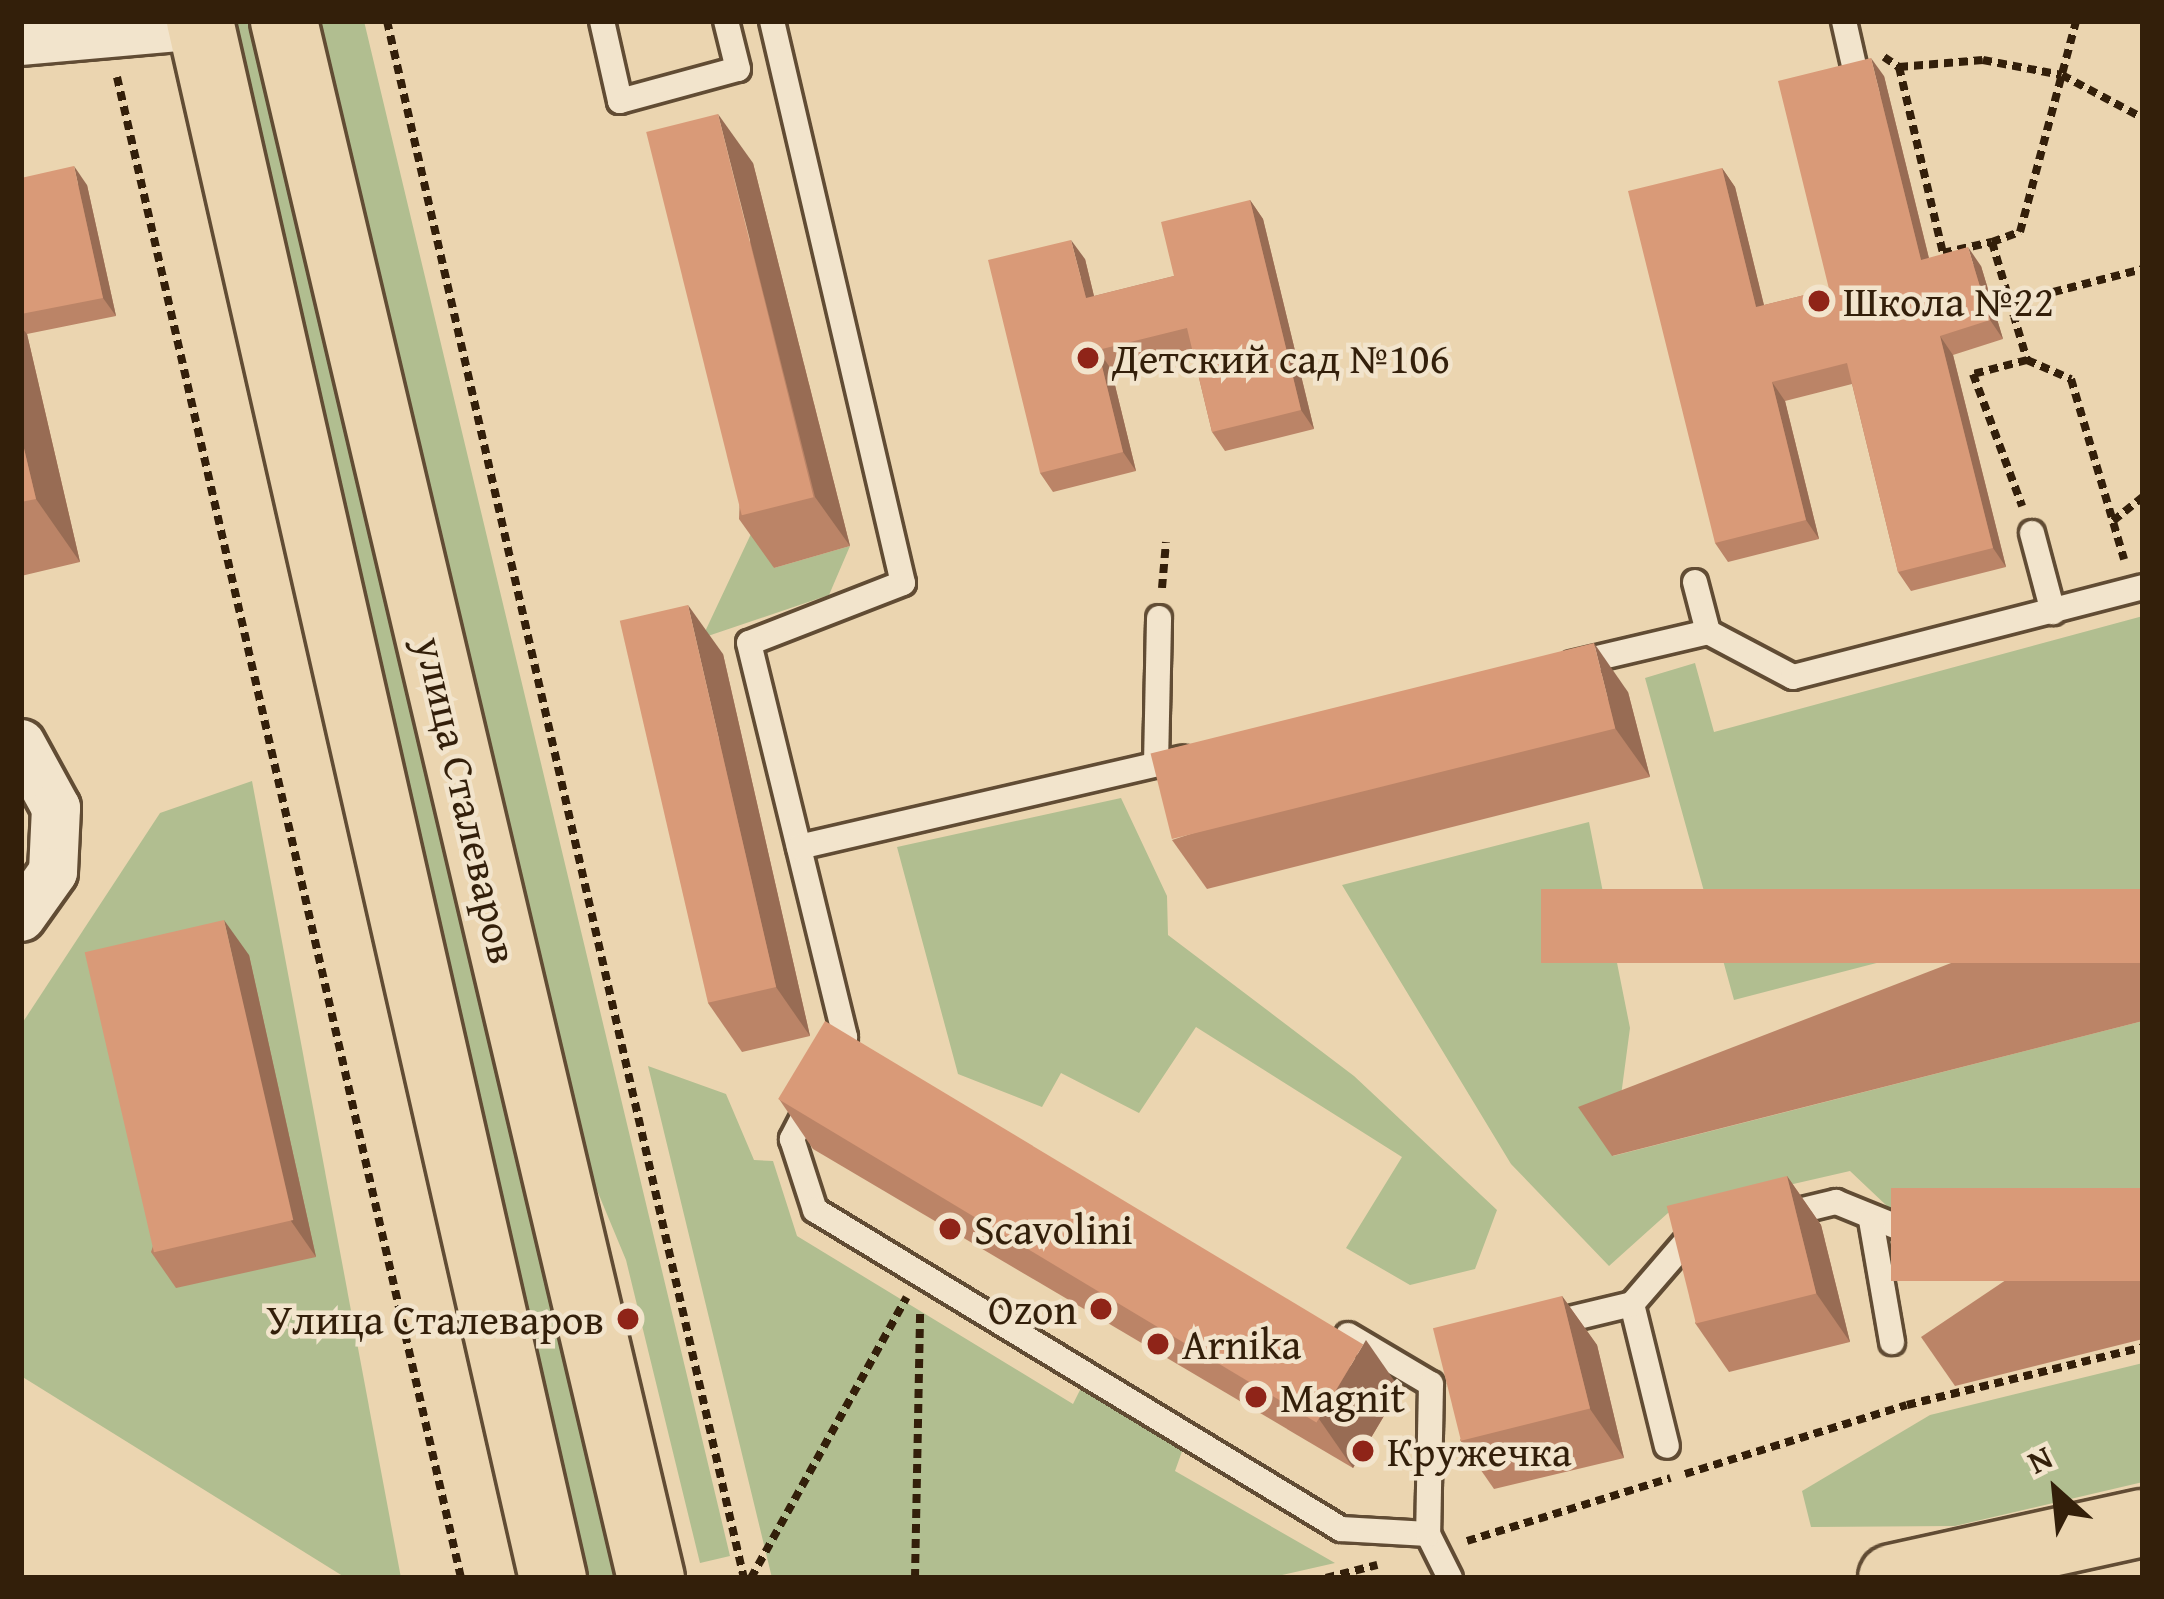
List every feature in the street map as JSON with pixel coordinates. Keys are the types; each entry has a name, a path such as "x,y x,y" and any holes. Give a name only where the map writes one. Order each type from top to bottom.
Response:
{"main road":[{"name":"улица Сталеваров","path":"284,21 651,1578"},
{"name":"улица Сталеваров","path":"200,23 553,1578"},
{"path":"1892,1578 2143,1522"}],"street":[{"path":"21,41 107,36 200,23"},
{"path":"21,744 56,808 53,872 21,917"}],"lane":[{"path":"602,21 620,101 738,69 726,21"},
{"path":"772,21 903,583 749,643 799,847 855,1043 792,1139 815,1210 1341,1528 1427,1534"},
{"path":"1846,28 1858,83"},
{"path":"2032,533 2053,612"},
{"path":"1695,582 1708,632"},
{"path":"1547,670 1708,632 1793,677 2137,588"},
{"path":"1156,764 1159,618"},
{"path":"799,847 1202,753"},
{"path":"1523,1330 1632,1304 1690,1237 1836,1202 1939,1244 1984,1232"},
{"path":"1871,1220 1892,1342"},
{"path":"1632,1304 1667,1446"},
{"path":"1330,1324 1437,1375 1427,1534 1450,1578"}],"path":[{"path":"387,21 748,1578"},
{"path":"1846,28 1899,67 1943,253 2020,232 2076,21"},
{"path":"107,36 461,1578"},
{"path":"1899,67 1983,60 2062,75 2143,118"},
{"path":"1992,242 2027,360"},
{"path":"1995,307 2143,269"},
{"path":"2032,533 1973,374 2027,360 2071,379 2137,588"},
{"path":"2113,520 2143,497"},
{"path":"1159,618 1166,542"},
{"path":"748,1578 920,1274"},
{"path":"915,1578 920,1274"},
{"path":"1907,1405 2143,1347"}],"green space":[{"path":"223,21 254,21 617,1578 580,1578"},
{"path":"318,21 364,21 730,1556 700,1563 626,1260 589,1171"},
{"path":"758,519 774,568 850,546 829,595 702,638"},
{"path":"2143,616 2143,894 1734,1000 1645,678 1695,663 1714,732"},
{"path":"252,781 401,1578 346,1578 21,1376 21,1025 160,813"},
{"path":"1121,798 1167,896 1168,935 1354,1076 1497,1210 1475,1269 1410,1285 1346,1248 1402,1157 1196,1027 1139,1113 1061,1073 1042,1107 958,1074 897,847"},
{"path":"1589,822 1630,1028 1613,1156 2143,1021 2143,1211 1944,1260 1850,1171 1668,1213 1609,1266 1511,1164 1342,885"},
{"path":"648,1066 726,1094 754,1160 773,1161 797,1236 1073,1404 1082,1386 1185,1443 1175,1471 1335,1563 1269,1578 772,1578"},
{"path":"2143,1363 2143,1482 1955,1526 1811,1527 1802,1491 1930,1415"}],"building":[{"path":"1871,58 1921,260 1968,247 1990,320 1940,336 1993,548 1898,572 1847,363 1772,382 1806,520 1715,543 1628,191 1722,168 1756,307 1829,289 1778,81"},
{"path":"718,114 814,497 742,515 646,132"},
{"path":"74,166 103,298 21,314 21,178"},
{"name":"Детский сад №106","path":"1250,200 1301,410 1212,432 1187,328 1098,350 1123,452 1040,473 988,260 1071,240 1086,298 1174,276 1161,222"},
{"path":"21,436 36,499 21,502"},
{"path":"688,605 776,987 708,1003 620,621"},
{"path":"1594,643 1615,728 1172,839 1151,754"},
{"path":"1541,889 2143,889 2143,963 1541,963"},
{"path":"224,920 293,1220 154,1252 85,952"},
{"path":"825,1021 1363,1344 1316,1422 778,1099"},
{"path":"1787,1176 1816,1293 1696,1323 1667,1206"},
{"path":"1891,1188 2143,1188 2143,1281 1891,1281"},
{"path":"1562,1296 1590,1409 1461,1441 1433,1328"}],"place":[{"name":"Школа №22","path":"1819,301"},
{"name":"Детский сад №106","path":"1088,358"},
{"name":"Scavolini","path":"950,1229"},
{"name":"Ozon","path":"1101,1309"},
{"name":"Улица Сталеваров","path":"628,1319"},
{"name":"Arnika","path":"1158,1344"},
{"name":"Magnit","path":"1256,1397"},
{"name":"Кружечка","path":"1363,1451"}]}
